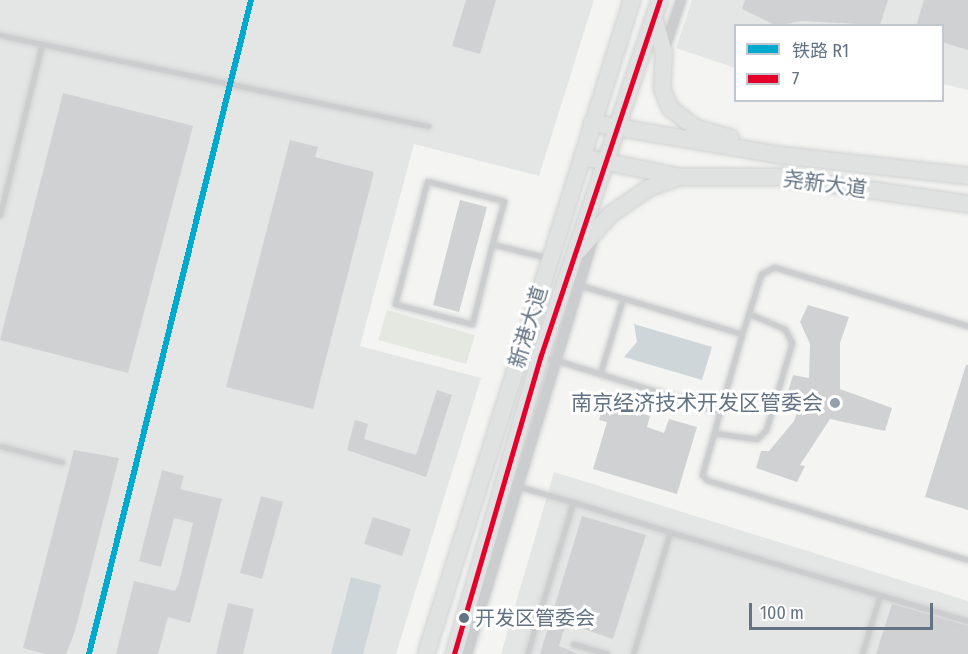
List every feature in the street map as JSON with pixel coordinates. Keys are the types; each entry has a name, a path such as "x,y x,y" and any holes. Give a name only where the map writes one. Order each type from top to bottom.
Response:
{"main road":[{"name":"新港大道","path":"426,654 632,0"},
{"name":"新港大道","path":"454,654 511,484 572,282 574,256 660,0"},
{"name":"尧新大道","path":"654,18 664,52 662,88 670,108 696,128 780,155"},
{"name":"尧新大道","path":"592,123 617,130 780,155 968,176"},
{"name":"尧新大道","path":"582,157 680,177 781,177 968,204"},
{"name":"尧新大道","path":"574,256 594,233 649,188 680,177"}],"street":[{"path":"664,52 681,0"},
{"path":"572,282 594,233"},
{"path":"467,654 511,484"}],"lane":[{"path":"0,35 428,126"},
{"path":"0,215 42,44"},
{"path":"427,181 504,201 492,244 472,324 395,304 427,181"},
{"path":"492,244 550,259"},
{"path":"968,326 774,267 761,274 702,475 707,480 968,560"},
{"path":"572,282 742,334"},
{"path":"600,374 623,298"},
{"path":"714,433 757,439 766,430 792,343 785,328 749,314"},
{"path":"548,358 720,411"},
{"path":"0,446 62,462"},
{"path":"511,484 968,621"},
{"path":"527,654 573,502"},
{"path":"633,654 670,532"},
{"path":"862,654 880,595"},
{"path":"573,644 607,654"}],"shaded area":[{"path":"0,0 594,0 539,176 414,144 360,346 481,378 396,654 0,654"},
{"path":"692,0 968,0 968,90 944,84 944,24 734,24 734,68 676,48"},
{"path":"387,310 475,335 466,364 378,340"},
{"path":"634,324 712,347 702,380 624,357 637,342"},
{"path":"554,472 968,601 968,654 501,654"},
{"path":"351,577 381,585 370,628 363,654 331,654"}],"building":[{"path":"466,0 496,0 480,54 452,46"},
{"path":"745,0 888,0 880,24 801,21 773,24 742,9"},
{"path":"924,0 968,0 968,50 944,43 944,24 917,24"},
{"path":"63,93 193,126 128,373 0,340"},
{"path":"290,140 318,147 315,157 374,172 313,409 226,387"},
{"path":"460,200 487,207 459,312 433,305"},
{"path":"808,305 849,317 840,343 840,389 892,408 885,431 830,419 800,465 805,466 797,482 756,468 761,451 769,451 794,421 798,410 784,405 793,375 809,378 810,344 800,322"},
{"path":"966,365 968,365 968,510 925,497"},
{"path":"437,390 452,395 426,477 347,450 355,420 368,424 364,439 416,455"},
{"path":"604,402 650,416 647,427 664,433 669,419 697,427 677,494 593,469 607,422 599,420"},
{"path":"74,450 119,458 75,631 66,654 45,654 23,648"},
{"path":"162,470 184,476 180,489 222,499 190,623 168,617 158,654 116,654 134,581 175,591 179,583 193,523 174,518 161,567 139,561"},
{"path":"261,496 283,502 262,579 240,573"},
{"path":"582,516 646,535 613,639 566,623 559,646 578,654 540,654"},
{"path":"373,517 411,529 402,556 364,544"},
{"path":"228,603 254,609 243,654 216,654"},
{"path":"892,604 968,626 968,654 876,654"}],"rail line":[{"name":"R1","path":"89,654 251,0"}],"transit line":[{"name":"7","path":"454,654 541,355 660,0"}],"place":[{"name":"南京经济技术开发区管委会","path":"835,403"},
{"name":"开发区管委会","path":"464,618"}]}
